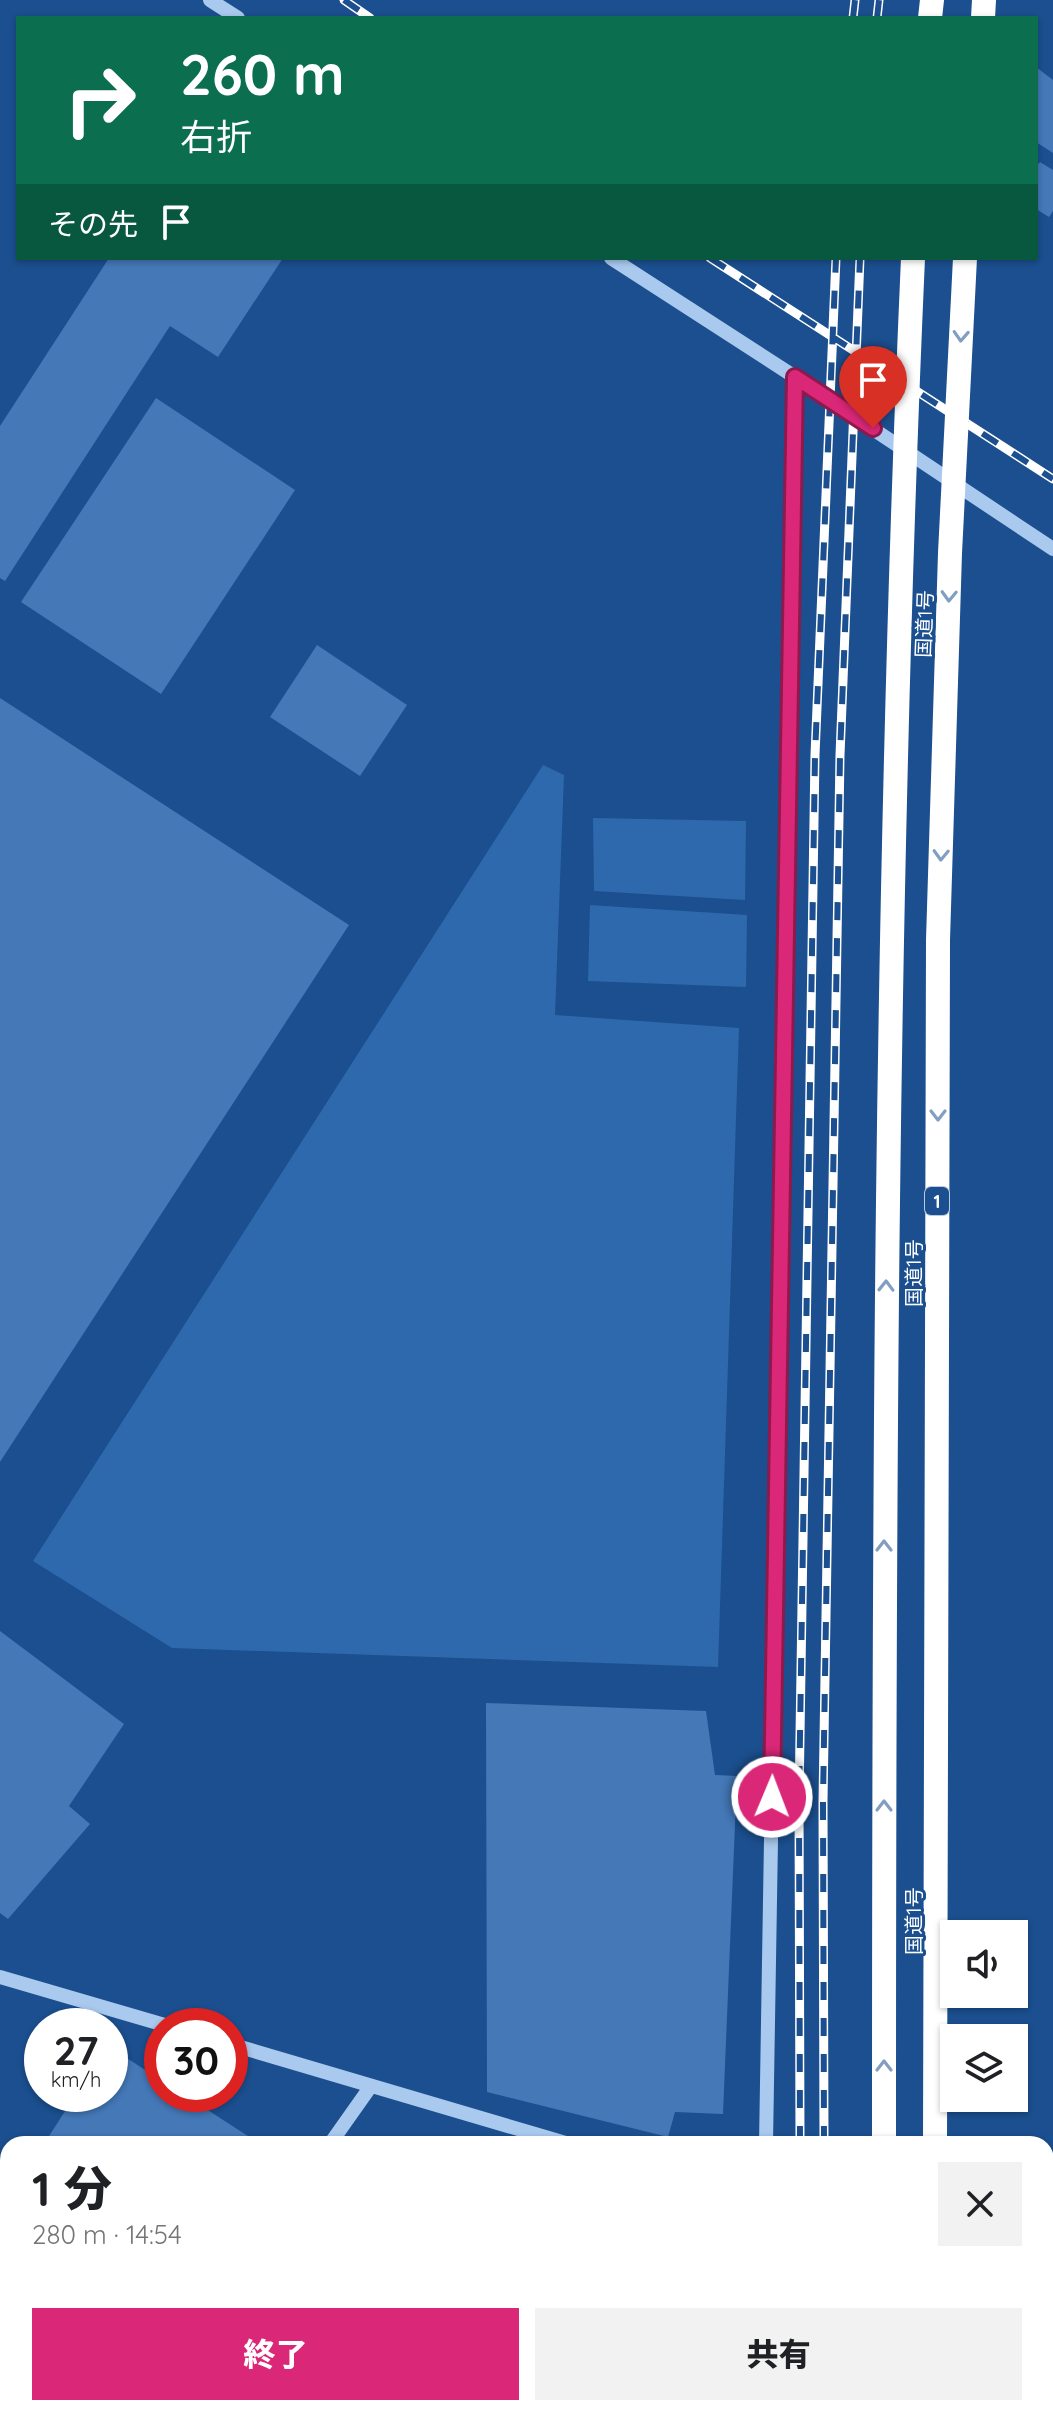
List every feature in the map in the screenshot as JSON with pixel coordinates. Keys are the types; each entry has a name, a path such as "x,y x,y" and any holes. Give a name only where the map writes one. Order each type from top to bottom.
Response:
{"highway":[{"name":"国道1号","path":"884,2136 884,1464 890,916 900,558 913,260"},
{"name":"国道1号","path":"935,2136 938,940 950,553 965,260"}],"street":[{"path":"210,0 235,16"},
{"path":"614,260 1053,549"},
{"path":"766,2136 795,377"},
{"path":"0,1977 144,2019"},
{"path":"248,2049 542,2136"},
{"path":"336,2136 371,2086"}],"shaded area":[{"path":"543,765 564,775 555,1015 739,1028 718,1667 172,1648 33,1561"},
{"path":"593,818 746,821 745,900 594,891"},
{"path":"590,905 747,915 746,987 588,981"}],"building":[{"path":"1038,69 1053,80 1053,153 1038,143"},
{"path":"1040,162 1053,170 1053,211 1049,217 1038,210"},
{"path":"108,260 282,260 218,357 170,326 5,581 0,578 0,426"},
{"path":"156,398 295,490 161,694 21,602"},
{"path":"317,645 407,705 360,776 270,717"},
{"path":"0,698 349,925 0,1462"},
{"path":"0,1631 124,1724 69,1806 90,1824 8,1919 0,1913"},
{"path":"486,1703 706,1711 715,1775 737,1776 723,2114 675,2112 668,2136 664,2136 487,2092"},
{"path":"128,2059 144,2069 144,2112 211,2112 248,2136 49,2136 64,2112 128,2112"}],"railway":[{"path":"344,0 367,16"},
{"path":"853,16 855,0"},
{"path":"877,16 879,0"},
{"path":"713,260 1053,479"},
{"path":"800,2136 799,1801 815,755 836,260"},
{"path":"824,2136 823,1801 840,755 860,260"}],"route":[{"path":"772,1797 795,377 873,428"}]}
